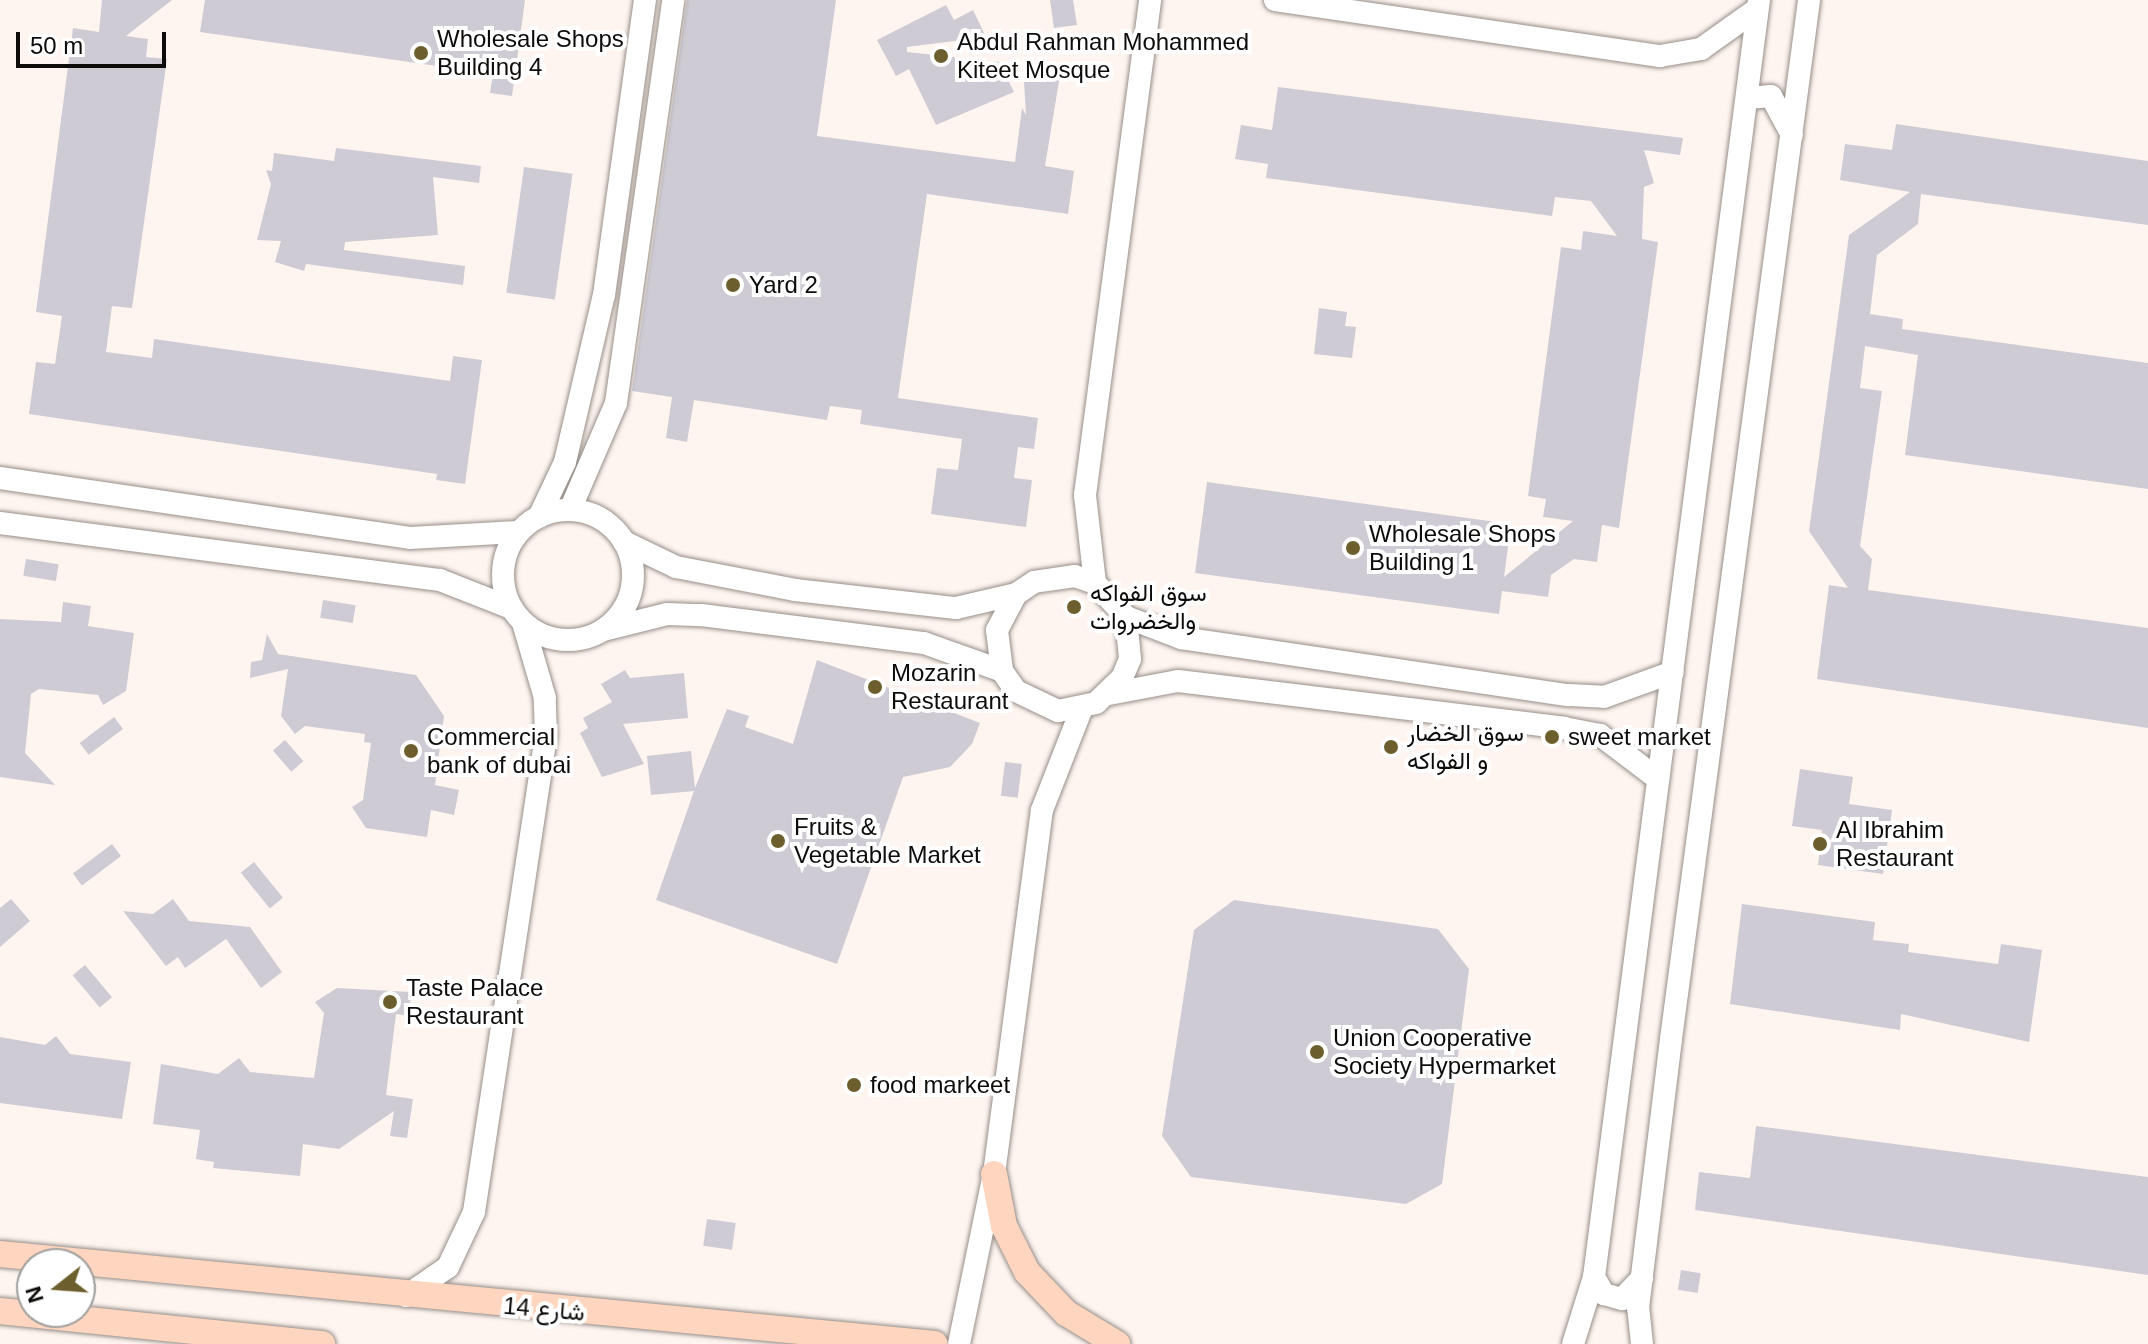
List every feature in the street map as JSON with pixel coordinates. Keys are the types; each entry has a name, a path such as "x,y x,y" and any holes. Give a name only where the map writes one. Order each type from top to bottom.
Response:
{"main road":[{"path":"994,1174 1004,1226 1027,1272 1066,1313 1117,1344"},
{"path":"0,1254 153,1271"},
{"name":"شارع 14","path":"153,1271 935,1344"},
{"path":"96,1276 153,1271"},
{"path":"0,1311 322,1344"}],"street":[{"path":"539,517 565,462 604,295 645,0"},
{"path":"570,510 597,459 618,391 673,0"},
{"path":"1150,0 1085,495 1095,583 1126,617 1181,638 1569,695 1604,697 1673,672"},
{"path":"1275,0 1660,56 1701,49 1758,4"},
{"path":"1642,1344 1642,1278 1809,0"},
{"path":"1573,1344 1594,1277 1758,4"},
{"path":"1748,98 1771,96 1792,136"},
{"path":"0,478 410,538 518,532 539,517 570,510 600,520 624,542 676,567 795,590 956,608 1016,594 1054,576 1095,583"},
{"path":"0,523 440,580 562,640 667,614 701,615 924,643 1002,671 1036,705 1082,708 1109,694 1178,681 1564,728 1600,735 1658,779"},
{"path":"405,1296 448,1267 474,1212 546,736 545,698 503,569 518,532"},
{"path":"603,630 631,590 624,542"},
{"path":"1002,671 997,630 1016,594"},
{"path":"1109,694 1130,659 1126,617"},
{"path":"959,1344 970,1317 994,1174 1042,810 1082,708"},
{"path":"1594,1277 1604,1294 1622,1299 1642,1278"}],"building":[{"path":"102,0 172,0 126,36 148,39 146,57 167,59 132,308 112,306 106,352 152,358 154,339 450,381 453,356 482,360 465,484 436,480 437,474 29,414 36,362 55,364 62,316 36,312 73,28 99,32"},
{"name":"Wholesale Shops Building 4","path":"205,0 525,0 512,96 490,93 493,74 200,32"},
{"path":"687,0 836,0 817,136 1015,162 1022,108 1026,115 1023,65 1061,69 1045,166 1074,171 1068,214 927,194 898,398 1038,418 1034,449 1018,447 1014,478 1032,480 1026,527 931,514 937,468 958,470 962,439 860,424 862,410 830,406 827,420 694,400 687,442 666,438 672,397 632,391"},
{"path":"1050,0 1073,0 1077,25 1054,28"},
{"name":"Abdul Rahman Mohammed Kiteet Mosque","path":"946,5 954,20 973,10 986,37 907,47 907,52 999,62 1014,92 936,125 909,69 896,76 877,40"},
{"path":"1278,87 1683,138 1680,155 1644,150 1654,183 1644,187 1642,239 1658,242 1619,528 1602,525 1597,562 1574,559 1551,575 1548,597 1502,591 1499,614 1195,573 1207,482 1511,524 1504,577 1573,521 1543,517 1546,499 1528,496 1561,247 1581,250 1583,231 1617,236 1591,201 1555,197 1552,216 1266,178 1268,164 1235,159 1241,125 1272,130"},
{"path":"1896,124 2148,161 2148,225 1921,194 1918,224 1877,255 1870,314 1903,319 1902,329 2148,363 2148,489 1905,455 1918,355 1865,346 1860,388 1882,391 1860,546 1872,559 1868,590 2148,628 2148,728 1817,679 1829,585 1848,588 1809,531 1849,235 1910,192 1840,180 1845,144 1892,150"},
{"path":"336,148 481,166 479,183 433,177 438,235 345,242 344,250 465,266 463,285 306,264 304,271 275,262 281,241 257,240 271,184 266,170 272,171 274,153 334,161"},
{"path":"524,167 573,174 555,300 506,293"},
{"path":"1319,308 1347,312 1345,326 1356,327 1352,358 1314,354"},
{"path":"26,559 59,564 56,581 23,576"},
{"path":"323,600 356,605 353,623 320,618"},
{"path":"63,602 91,606 88,626 134,633 126,691 103,705 98,695 39,689 31,694 25,753 55,785 0,777 0,619 61,622"},
{"name":"Commercial bank of dubai","path":"267,634 278,654 416,675 444,716 435,785 459,790 454,815 431,810 427,837 366,828 352,807 363,800 371,743 364,742 365,734 305,726 295,734 281,716 288,669 250,678 251,662 262,660"},
{"name":"Fruits & Vegetable Market","path":"817,660 980,723 972,744 950,767 903,777 837,964 656,900 694,791 651,795 647,756 691,751 695,788 727,709 749,716 745,727 793,744"},
{"path":"625,670 630,678 684,673 688,718 623,724 644,764 602,777 580,733 588,728 583,718 612,702 601,684"},
{"path":"114,717 123,729 89,755 80,743"},
{"path":"285,740 303,761 291,772 273,750"},
{"path":"1005,762 1022,764 1018,798 1001,796"},
{"path":"1800,769 1853,777 1849,804 1892,810 1883,874 1818,865 1822,830 1792,826"},
{"path":"112,844 121,856 82,885 73,873"},
{"path":"254,862 283,898 270,908 241,873"},
{"path":"11,899 30,921 0,947 0,908"},
{"path":"173,899 189,921 250,927 282,972 261,988 226,939 185,968 178,957 166,966 123,911 153,914"},
{"name":"Union Cooperative Society Hypermarket","path":"1234,900 1438,929 1469,969 1442,1184 1406,1204 1191,1177 1162,1136 1194,930"},
{"path":"1742,904 1875,922 1873,940 1909,944 1908,952 1998,964 2001,944 2042,950 2029,1042 1901,1014 1900,1030 1730,1004"},
{"path":"85,965 112,997 100,1007 73,975"},
{"path":"337,988 411,992 409,1016 396,1014 386,1095 413,1099 407,1138 390,1136 394,1111 339,1149 303,1144 300,1176 213,1168 214,1162 196,1159 200,1130 153,1124 161,1064 218,1074 239,1058 250,1072 314,1078 324,1013 315,1002"},
{"path":"56,1036 70,1054 131,1062 122,1119 0,1103 0,1037 45,1045"},
{"path":"1756,1126 2148,1177 2148,1275 1695,1210 1699,1172 1750,1178"},
{"path":"707,1219 736,1223 732,1250 703,1246"},
{"path":"1681,1270 1701,1273 1698,1293 1678,1290"}],"place":[{"name":"Wholesale Shops Building 4","path":"421,53"},
{"name":"Abdul Rahman Mohammed Kiteet Mosque","path":"941,56"},
{"name":"Yard 2","path":"733,285"},
{"name":"Wholesale Shops Building 1","path":"1353,548"},
{"name":"سوق الفواكه والخضروات","path":"1074,607"},
{"name":"Mozarin Restaurant","path":"875,687"},
{"name":"sweet market","path":"1552,737"},
{"name":"سوق الخضار و الفواكه","path":"1391,747"},
{"name":"Commercial bank of dubai","path":"411,751"},
{"name":"Fruits & Vegetable Market","path":"778,841"},
{"name":"Al Ibrahim Restaurant","path":"1820,844"},
{"name":"Taste Palace Restaurant","path":"390,1002"},
{"name":"Union Cooperative Society Hypermarket","path":"1317,1052"},
{"name":"food markeet","path":"854,1085"}]}
